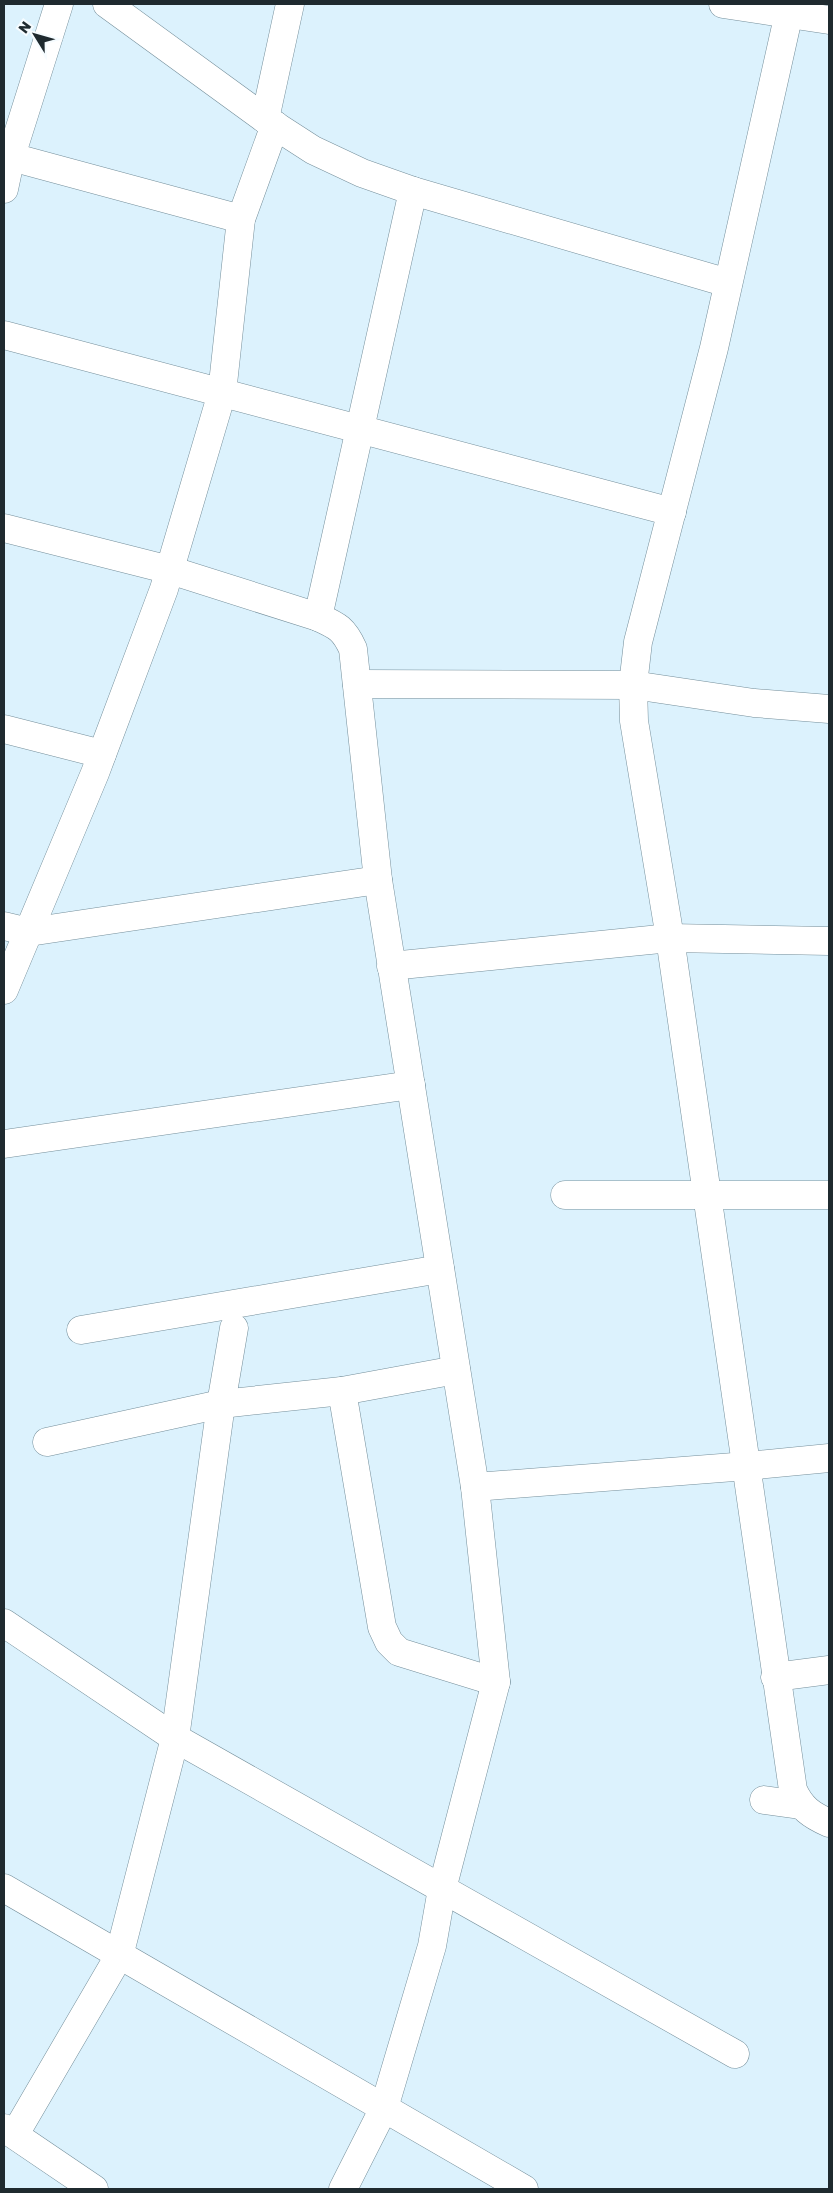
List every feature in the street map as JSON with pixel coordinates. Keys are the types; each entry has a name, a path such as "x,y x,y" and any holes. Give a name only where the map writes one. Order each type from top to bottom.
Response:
{"street":[{"path":"4,189 8,155 59,4"},
{"path":"107,4 270,122 313,150 353,169 413,191 728,283"},
{"path":"4,990 16,929 102,754 170,570 222,393 241,218 270,122 290,4"},
{"path":"723,4 790,9 829,20"},
{"path":"790,9 728,283 638,642 633,684 634,720 670,938 748,1466 775,1677 793,1790 800,1805 810,1814 829,1822"},
{"path":"8,155 241,218"},
{"path":"318,617 413,191"},
{"path":"4,335 672,512"},
{"path":"4,528 170,570 318,617 336,625 346,634 353,649 378,880 475,1487 496,1682 442,1889 432,1946 384,2108 343,2189"},
{"path":"357,684 633,684 754,703 829,709"},
{"path":"4,730 102,754"},
{"path":"16,929 378,880"},
{"path":"392,966 670,938 829,941"},
{"path":"4,1144 411,1085"},
{"path":"565,1195 829,1196"},
{"path":"82,1330 440,1269"},
{"path":"94,2189 9,2131 119,1956 175,1738 221,1404 234,1328"},
{"path":"47,1442 221,1404 342,1391 456,1370"},
{"path":"342,1391 382,1627 389,1642 399,1652 496,1682"},
{"path":"475,1487 829,1458"},
{"path":"4,1623 175,1738 735,2054"},
{"path":"775,1677 829,1670"},
{"path":"764,1800 800,1805"},
{"path":"4,1888 524,2189"}]}
